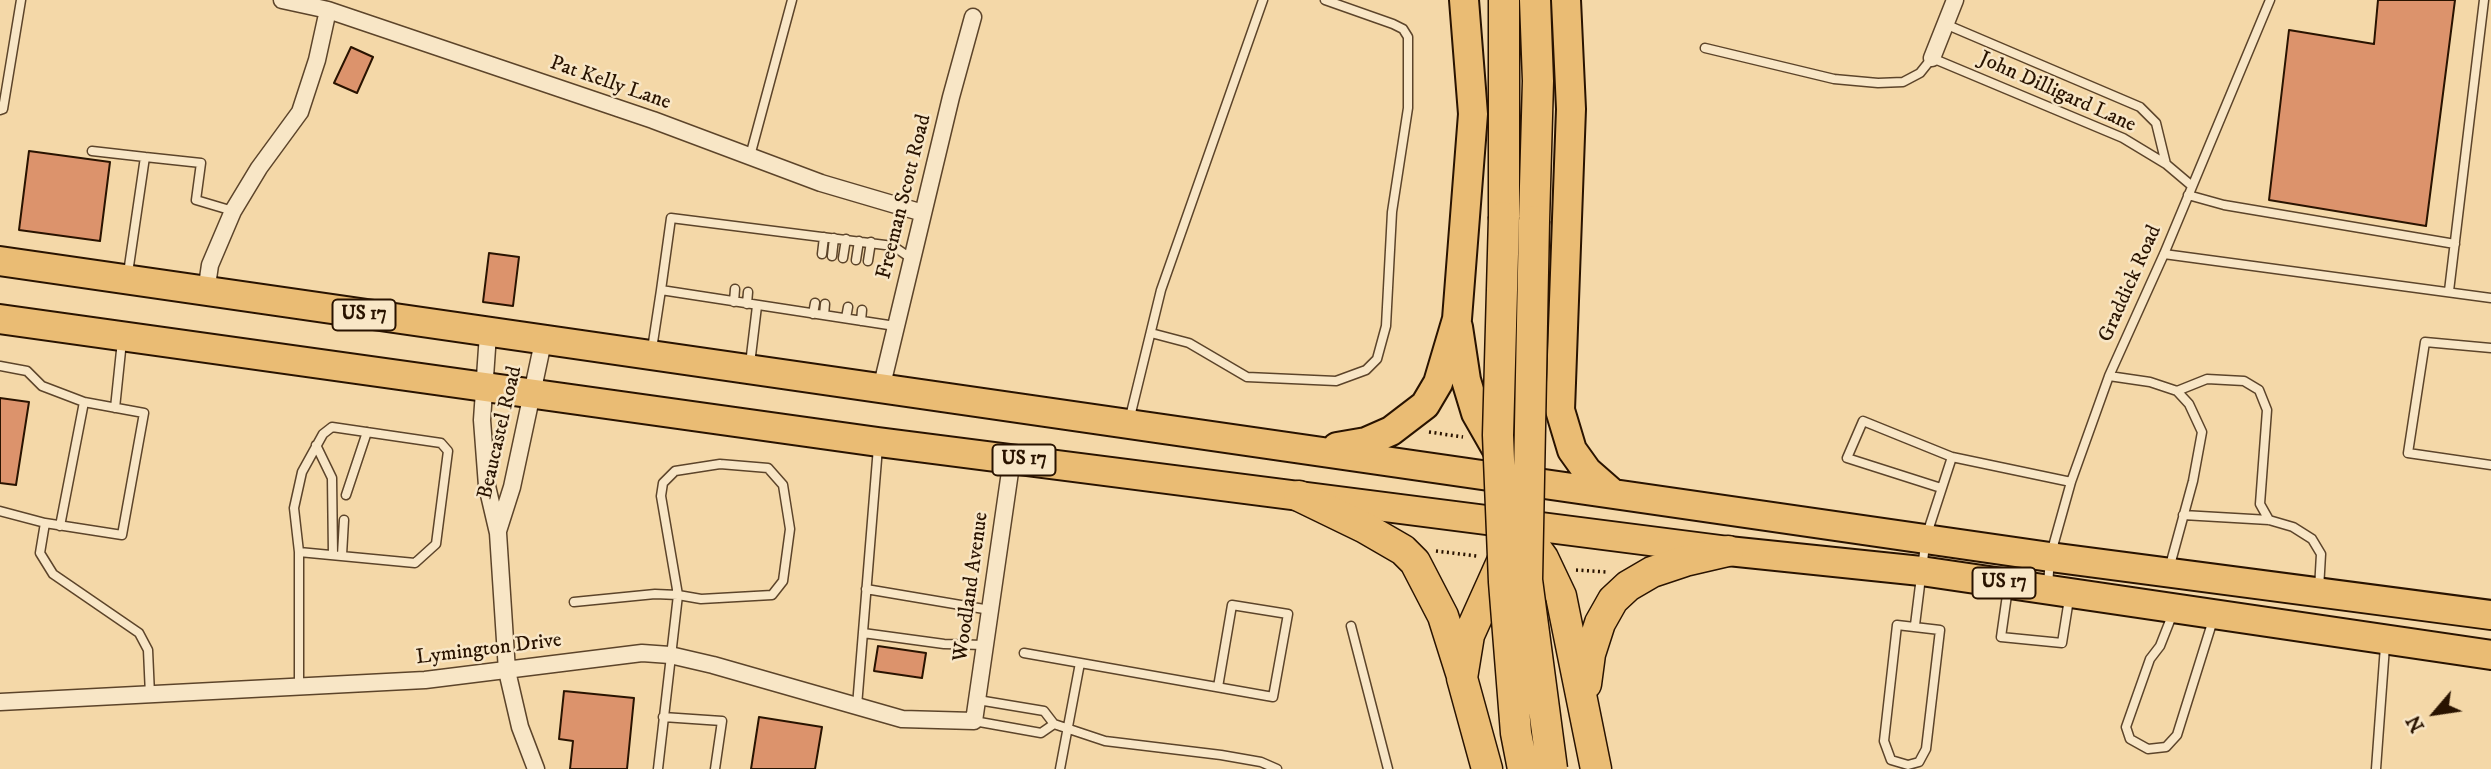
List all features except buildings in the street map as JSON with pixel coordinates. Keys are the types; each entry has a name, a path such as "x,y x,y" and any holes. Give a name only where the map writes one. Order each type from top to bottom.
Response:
{"highway":[{"path":"1320,450 1366,442 1391,431 1425,405 1438,383 1457,319 1473,114 1464,0"},
{"path":"1504,0 1504,217 1498,435 1504,582 1516,733 1523,769"},
{"path":"1535,0 1538,81 1527,580 1552,769"},
{"path":"1566,0 1571,109 1560,410 1572,450 1587,471 1611,492"},
{"name":"US 17","path":"0,261 543,342 1320,450 2050,557 2491,615"},
{"name":"US 17","path":"0,319 878,442 1728,551 1921,571 2491,654"},
{"path":"1457,319 1466,380 1476,413 1513,478 1517,522 1497,576 1469,635 1462,678"},
{"path":"1513,478 1547,415 1559,380"},
{"path":"1299,496 1403,550 1415,562 1443,616 1486,769"},
{"path":"1517,522 1554,577 1584,698 1596,769"},
{"path":"1584,698 1590,653 1600,623 1614,600 1628,586 1652,572 1728,551"}],"street":[{"name":"Pat Kelly Lane","path":"282,0 328,10 653,120 821,183 923,213"},
{"path":"1932,58 1955,0"},
{"path":"206,292 210,265 233,211 259,167 300,112 317,60 328,10"},
{"name":"Freeman Scott Road","path":"881,389 973,17"},
{"name":"Beaucastel Road","path":"488,334 483,388 487,486 498,533 507,671 520,727 536,769"},
{"name":"Beaucastel Road","path":"498,533 533,394 543,342"},
{"name":"Woodland Avenue","path":"974,721 1012,458"},
{"name":"Lymington Drive","path":"0,702 425,680 629,654 670,655 902,719 974,721"}],"lane":[{"path":"0,110 4,109 21,0"},
{"path":"750,156 792,0"},
{"path":"1129,424 1151,333 1183,225 1263,0"},
{"path":"1151,333 1188,343 1247,377 1336,381 1366,370 1377,359 1386,326 1392,212 1408,108 1408,37 1403,29 1393,24 1325,0"},
{"name":"Graddick Road","path":"2008,584 2001,637 2062,643 2059,591 2050,557 2071,482 2109,376 2165,254 2270,0"},
{"path":"2449,291 2484,0"},
{"name":"John Dilligard Lane","path":"1945,24 2140,107 2156,123 2166,164"},
{"path":"1706,48 1834,79 1878,83 1903,82 1920,73 1932,58"},
{"name":"John Dilligard Lane","path":"1932,58 2123,138 2166,164 2190,190"},
{"path":"92,151 201,163 196,200 233,211"},
{"path":"127,280 145,157"},
{"path":"2190,190 2224,205 2455,244"},
{"path":"650,357 671,218 871,242 892,246 912,259"},
{"path":"741,237 742,227"},
{"path":"754,240 755,228"},
{"path":"822,254 824,237"},
{"path":"832,256 834,238"},
{"path":"843,258 846,239"},
{"path":"856,260 859,241"},
{"path":"868,261 871,242"},
{"path":"2165,254 2491,298"},
{"path":"661,289 895,326"},
{"path":"734,302 735,289"},
{"path":"747,304 748,292"},
{"path":"813,314 815,303"},
{"path":"824,315 825,304"},
{"path":"835,317 837,305"},
{"path":"749,371 757,306"},
{"path":"846,318 848,307"},
{"path":"861,321 862,310"},
{"path":"114,408 123,337"},
{"path":"2491,348 2425,342 2408,453 2491,465"},
{"path":"0,366 27,371 42,386 84,402 144,413 122,535 60,526 0,512"},
{"path":"2109,376 2150,382 2177,391 2189,404 2202,432 2168,572"},
{"path":"2177,391 2207,379 2244,381 2259,390 2267,410 2260,504 2269,520"},
{"path":"60,526 84,402"},
{"path":"1941,488 1847,458 1863,421 1952,457 2071,482"},
{"path":"299,552 415,563 436,544 448,451 441,443 332,427 323,434 302,472 294,509 299,552 299,687"},
{"path":"346,495 367,432"},
{"path":"857,706 878,442"},
{"path":"317,445 332,478 337,554"},
{"path":"1915,625 1926,537 1952,457"},
{"path":"575,602 655,594 678,595 701,599 767,596 777,591 783,581 790,529 786,492 773,471 756,465 720,464 675,471 668,476 661,496 678,595 658,769"},
{"path":"2183,515 2269,520 2293,527 2312,539 2321,554 2319,592"},
{"path":"337,554 344,520"},
{"path":"45,523 40,553 53,574 139,633 148,650 150,695"},
{"path":"866,589 990,610"},
{"path":"1024,653 1273,697 1288,614 1232,605 1218,687"},
{"path":"2175,608 2160,646 2150,659 2126,727 2130,739 2148,749 2166,747 2177,736 2215,614"},
{"path":"1898,625 1915,625 1940,630 1926,749 1919,762 1908,765 1891,760 1884,741 1898,625"},
{"path":"1351,626 1388,769"},
{"path":"863,633 943,644 957,642 985,645"},
{"path":"2375,769 2386,639"},
{"path":"1060,769 1080,663"},
{"path":"978,700 1045,711 1054,724 1105,741 1221,755 1261,762 1277,769"},
{"path":"663,717 722,721 715,769"},
{"path":"974,721 1041,733 1054,724"}],"path":[{"path":"1423,432 1472,438"},
{"path":"1426,549 1483,556"},
{"path":"1570,570 1617,573"}]}
